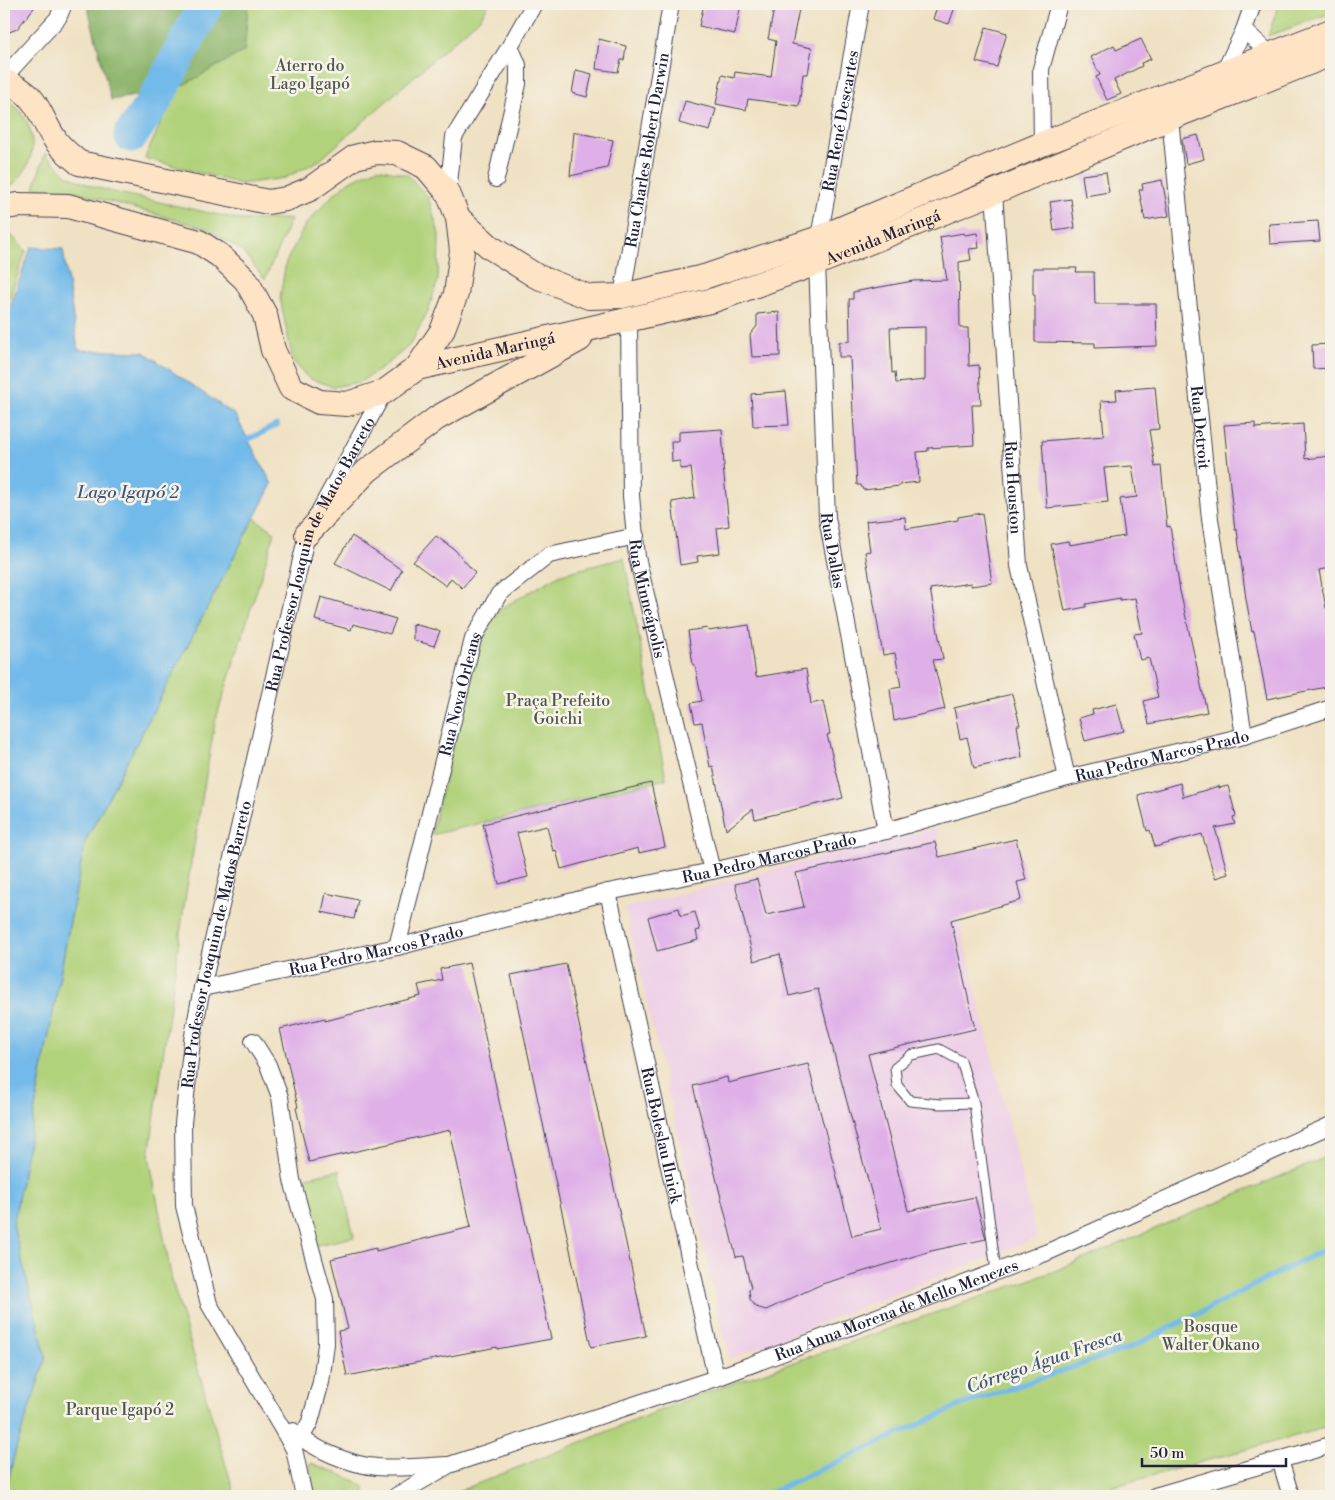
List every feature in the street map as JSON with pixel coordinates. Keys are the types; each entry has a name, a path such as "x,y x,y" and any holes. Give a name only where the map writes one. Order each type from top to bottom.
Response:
{"main road":[{"name":"Avenida Maringá","path":"458,218 490,247 536,276 589,297 622,296 704,277 819,238 1042,144 1331,31"},
{"name":"Avenida Maringá","path":"417,368 714,300 817,263 1331,54"},
{"name":"Avenida Maringá","path":"4,79 19,87 35,101 57,142 78,164 268,202 286,199 310,189 355,157 376,152 397,152 426,167 448,193 458,218 462,251 456,294 442,331 417,368 384,392 347,404 319,402 292,388 273,350 265,315 246,280 219,255 199,242 68,206 19,205 4,207"},
{"path":"307,534 367,471 437,418 605,326"}],"street":[{"path":"4,79 58,18 64,4"},
{"path":"448,193 454,138 534,4"},
{"name":"Rua Charles Robert Darwin","path":"622,296 671,4"},
{"name":"Rua René Descartes","path":"819,238 861,4"},
{"path":"1042,144 1041,69 1059,4"},
{"path":"1224,72 1244,30 1253,4"},
{"path":"1244,30 1270,54"},
{"path":"496,179 518,84 518,66 510,46"},
{"name":"Rua Detroit","path":"1170,118 1210,519 1244,736"},
{"name":"Rua Houston","path":"994,192 1019,566 1067,778"},
{"name":"Rua Dallas","path":"817,263 827,518 886,831"},
{"name":"Rua Minneápolis","path":"629,320 632,496 638,557 712,871"},
{"name":"Rua Professor Joaquim de Matos Barreto","path":"304,1496 294,1449 209,1304 184,1206 183,1123 192,1041 202,988 307,534 384,392"},
{"name":"Rua Nova Orleans","path":"398,947 473,640 499,594 549,555 636,536"},
{"name":"Rua Pedro Marcos Prado","path":"202,988 398,947 608,892 712,871 886,831 1067,778 1244,736 1331,708"},
{"name":"Rua Boleslau Ilnick","path":"608,892 716,1378"},
{"path":"253,1041 268,1065 280,1097 292,1180 325,1299 326,1344 321,1382 310,1422 301,1438"},
{"name":"Rua Anna Morena de Mello Menezes","path":"449,1465 716,1378 1048,1252 1331,1125"},
{"path":"271,1410 301,1438 330,1453 358,1464 378,1467 449,1465"},
{"path":"1155,1496 1331,1445"},
{"path":"1280,1460 1290,1496"},
{"path":"396,1496 449,1465"}],"lane":[{"path":"974,1103 940,1104 910,1101 897,1085 895,1068 912,1055 939,1049 961,1061 974,1103 996,1271"}],"shaded area":[{"path":"936,828 1037,1238 730,1359 625,908"}],"green space":[{"path":"87,4 248,4 244,51 176,89 111,100"},
{"name":"Aterro do Lago Igapó","path":"248,4 489,4 480,18 320,160 285,178 241,184 145,158 176,89 244,51"},
{"path":"1279,4 1331,4 1331,13 1268,36"},
{"path":"4,98 25,119 30,131 32,144 30,158 25,170 4,191"},
{"path":"45,153 67,175 89,185 113,192 242,220 291,219 265,279 242,251 208,229 65,189 34,188"},
{"path":"378,168 408,175 428,197 439,234 438,280 428,311 410,345 382,368 360,382 333,387 308,378 293,361 280,298 286,262 305,225 334,194 350,181"},
{"path":"9,233 26,251 4,313 4,236"},
{"name":"Parque Igapó 2","path":"254,518 275,532 215,722 185,899 149,1156 172,1281 235,1496 5,1496 15,1452 46,1357 13,1225 85,842"},
{"name":"Praça Prefeito Goichi","path":"624,558 666,779 431,835 477,646 500,609 561,574"},
{"name":"Bosque Walter Okano","path":"1331,1155 1331,1426 1079,1496 447,1496 688,1399 1052,1272"},
{"path":"339,1170 354,1237 313,1246 298,1179"},
{"path":"311,1463 356,1481 364,1487 364,1496 317,1496 309,1474"}],"water":[{"name":"Lago Igapó 2","path":"31,247 63,249 78,350 144,352 235,415 272,484 85,842 13,1225 46,1357 15,1452 4,1496 4,324"}],"building":[{"path":"4,4 37,4 17,29 4,34"},
{"path":"704,4 741,4 735,34 699,26"},
{"path":"775,4 800,4 792,44 812,48 808,74 803,74 799,106 748,99 746,110 716,104 722,75 734,78 735,72 771,77 776,41 768,39"},
{"path":"938,4 956,4 949,24 933,19"},
{"path":"986,27 1007,33 997,67 976,62"},
{"path":"599,39 626,46 624,60 621,60 618,72 596,69"},
{"path":"1141,39 1151,59 1141,63 1142,66 1114,80 1121,94 1107,100 1096,77 1100,75 1091,57 1114,45 1116,50"},
{"path":"576,70 592,74 587,97 572,93"},
{"path":"685,101 716,109 710,131 679,123"},
{"path":"574,132 613,140 607,168 570,176"},
{"path":"1198,135 1204,159 1186,164 1182,139"},
{"path":"1106,172 1109,192 1085,196 1082,175"},
{"path":"1162,180 1169,216 1145,220 1139,190 1143,189 1142,184"},
{"path":"1071,199 1075,228 1054,231 1050,202"},
{"path":"1318,221 1320,241 1270,244 1269,224"},
{"path":"977,233 979,248 969,249 971,260 959,262 960,328 968,328 969,366 979,365 981,405 972,405 974,445 928,448 928,451 917,452 919,482 863,490 861,485 857,485 850,357 839,357 839,342 850,341 849,299 853,299 853,292 913,281 947,280 940,237","holes":["925,327 925,380 896,383 895,372 892,373 890,328"]},
{"path":"1033,268 1077,268 1076,272 1094,272 1095,304 1156,304 1157,346 1095,348 1095,343 1035,342"},
{"path":"779,312 780,356 752,357 750,335 757,326 757,314"},
{"path":"1331,344 1331,368 1313,369 1312,345"},
{"path":"1155,387 1159,429 1149,430 1155,467 1161,466 1167,527 1170,526 1180,591 1207,712 1149,724 1144,701 1158,697 1149,658 1140,660 1134,634 1142,633 1135,598 1120,600 1120,598 1086,604 1086,607 1065,611 1051,544 1068,541 1069,545 1125,536 1120,499 1137,497 1132,466 1104,468 1108,502 1047,508 1042,441 1104,436 1101,401 1117,400 1116,390"},
{"path":"786,391 789,425 753,426 751,394"},
{"path":"1255,423 1255,428 1303,424 1305,459 1331,456 1331,568 1319,570 1326,608 1331,607 1331,686 1267,699 1254,631 1252,632 1237,530 1235,530 1224,425"},
{"path":"722,429 723,466 729,526 717,528 720,553 697,556 698,562 680,565 672,502 695,498 691,468 680,469 680,461 672,462 671,441 679,441 679,432"},
{"path":"982,513 992,583 971,586 971,583 930,589 943,659 933,660 945,709 894,721 890,689 901,687 895,653 883,655 865,552 870,551 866,521 905,517 906,529 958,520 958,517"},
{"path":"352,536 402,570 391,591 335,563"},
{"path":"436,536 455,550 475,573 462,588 451,578 446,586 413,562"},
{"path":"321,597 396,619 390,634 353,624 351,630 315,620"},
{"path":"413,624 440,631 434,646 413,640"},
{"path":"749,625 756,677 806,669 811,704 823,701 830,734 827,735 843,798 755,819 753,809 726,830 713,766 710,767 702,722 695,723 691,703 702,701 695,665 693,665 688,631 707,628 708,631"},
{"path":"1012,694 1020,725 1017,725 1022,757 974,768 967,737 960,739 954,708"},
{"path":"1116,704 1124,731 1085,741 1079,718 1093,714 1092,710"},
{"path":"651,783 665,847 639,853 638,848 561,869 556,850 553,851 547,826 517,833 528,877 499,884 483,824"},
{"path":"1180,783 1183,797 1219,786 1219,788 1228,786 1236,816 1233,817 1235,824 1215,828 1228,874 1215,878 1202,834 1155,847 1150,830 1147,831 1138,795"},
{"path":"1016,839 1026,880 1017,882 1021,900 951,920 975,1029 868,1054 908,1211 975,1197 986,1239 931,1251 822,1284 766,1310 756,1307 750,1299 749,1290 751,1288 743,1256 736,1257 693,1086 727,1077 728,1083 808,1064 852,1236 881,1229 818,989 789,996 780,954 754,961 735,884 757,879 766,915 804,907 796,873 935,842 939,857"},
{"path":"326,893 358,900 354,919 322,912"},
{"path":"679,908 681,916 695,912 700,930 696,931 698,940 657,951 648,917"},
{"path":"469,963 551,1339 497,1349 497,1347 347,1376 338,1331 348,1329 331,1259 376,1248 376,1251 471,1227 450,1130 309,1162 280,1029 325,1018 325,1021 421,996 418,985 442,980 440,969"},
{"path":"566,964 646,1336 591,1347 511,975"}],"waterway":[{"path":"131,135 155,100 206,4"},
{"path":"243,442 277,425"},
{"name":"Córrego Água Fresca","path":"763,1496 961,1405 1132,1347 1331,1246"}]}
